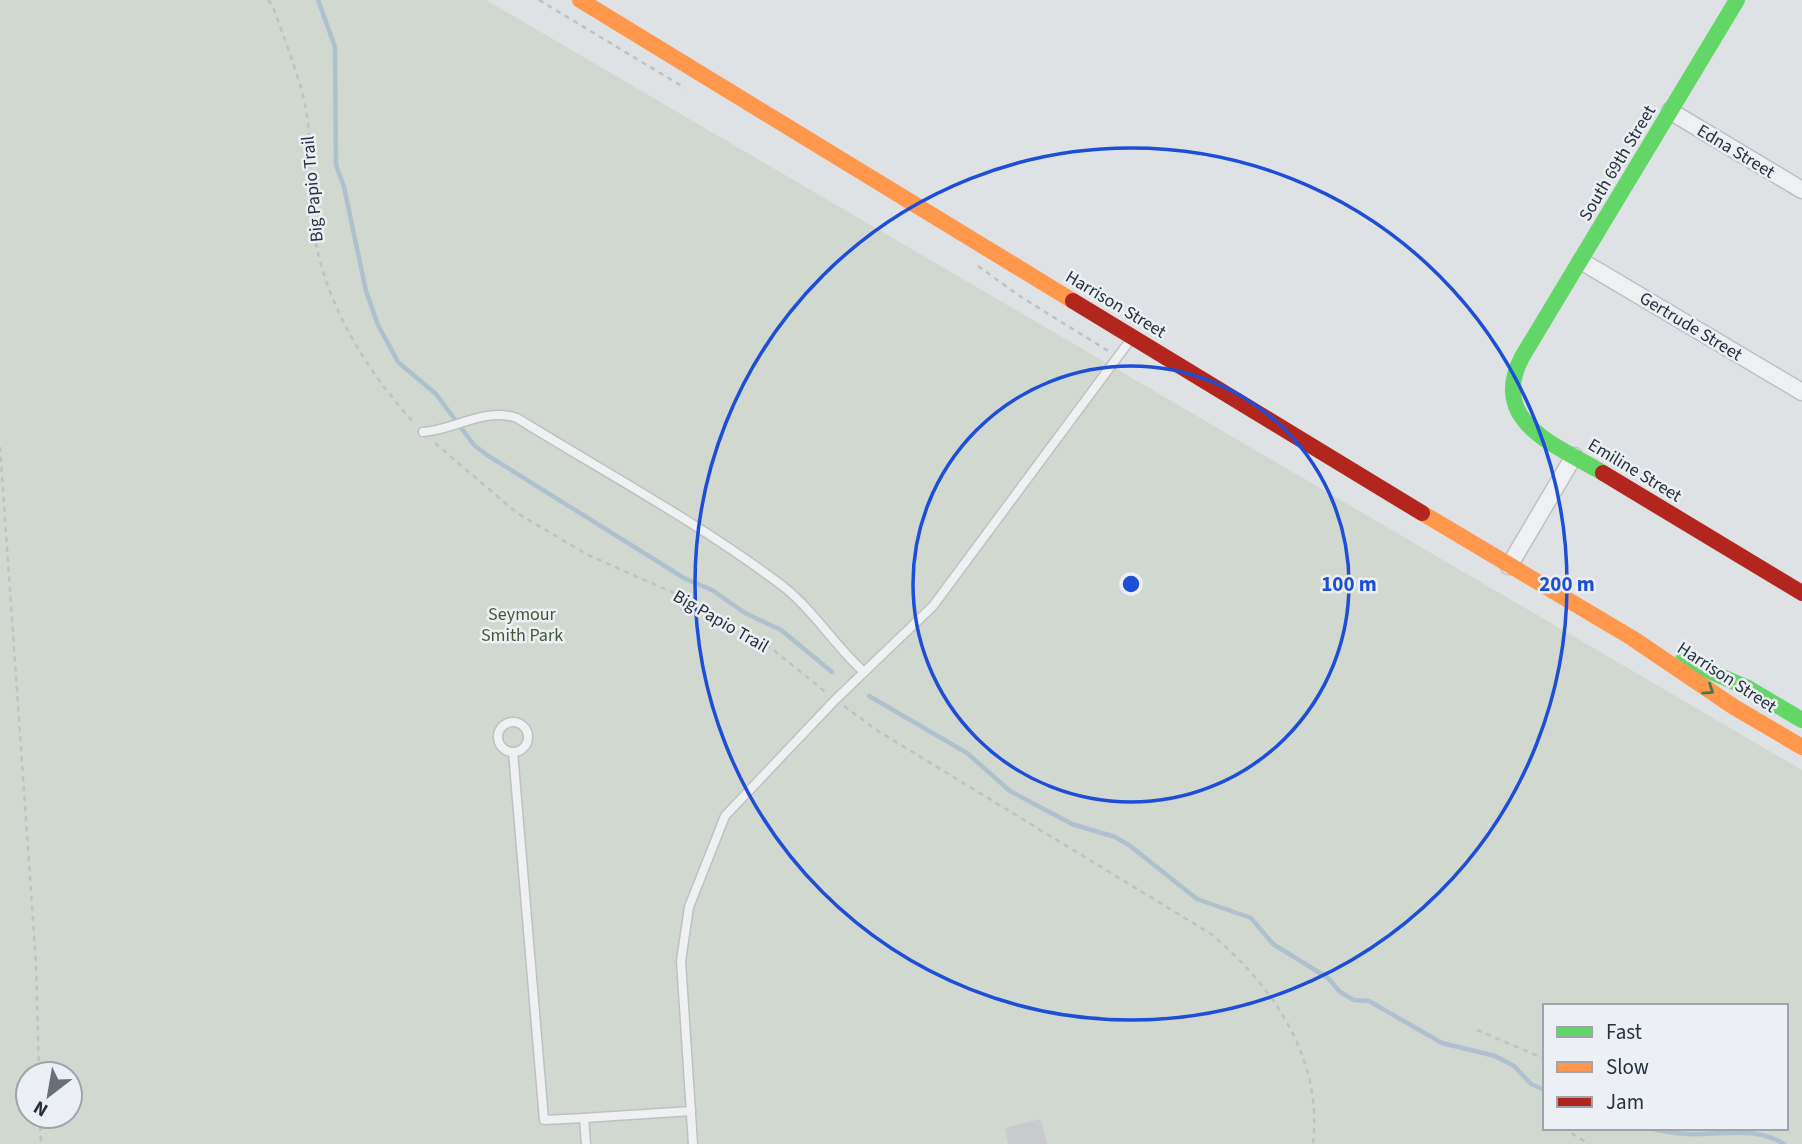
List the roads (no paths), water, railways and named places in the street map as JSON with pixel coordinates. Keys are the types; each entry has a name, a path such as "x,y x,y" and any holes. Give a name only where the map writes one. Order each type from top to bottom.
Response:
{"main road":[{"name":"Harrison Street","path":"580,0 602,5 1132,337 1632,638 1734,707 1802,747"},
{"name":"South 69th Street","path":"1529,345 1737,0"},
{"name":"Emiline Street","path":"1529,345 1512,382 1511,399 1514,410 1532,430 1802,593"},
{"name":"Harrison Street","path":"1632,638 1746,687 1802,720"}],"street":[{"name":"Edna Street","path":"1670,111 1802,190"},
{"name":"Gertrude Street","path":"1581,261 1802,392"},
{"path":"1509,566 1574,456"}],"lane":[{"path":"693,1144 681,961 689,906 725,816 835,700 933,606 1132,337"},
{"path":"423,432 503,413 529,425 737,555 784,588 803,604 840,650 864,672"},
{"path":"513,752 544,1120 691,1111"},
{"path":"584,1118 586,1144"}],"waterway":[{"path":"318,0 335,47 336,165 344,187 366,291 378,325 398,362 436,394 474,445 487,455 684,578 712,590 745,613 781,630 832,672"},
{"path":"869,696 967,753 1010,791 1072,824 1115,837 1129,845 1197,899 1251,918 1273,944 1328,978 1340,992 1354,1000 1369,1001 1442,1043 1495,1056 1514,1066 1531,1084 1543,1089"},
{"path":"1658,1130 1686,1134 1753,1133 1784,1144"}],"park label":[{"name":"Seymour Smith Park","path":"522,624"}]}
